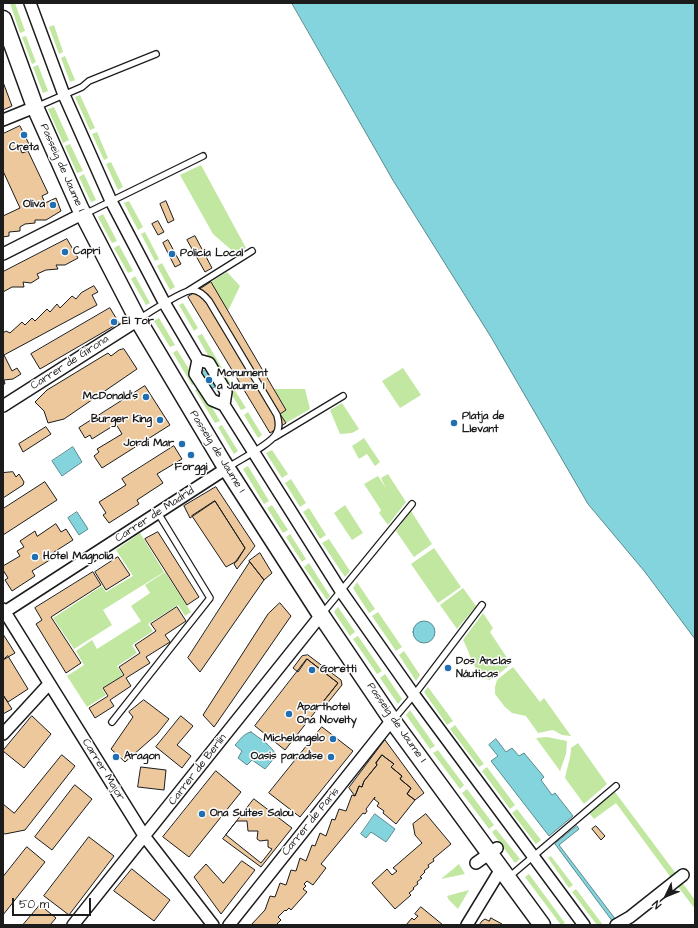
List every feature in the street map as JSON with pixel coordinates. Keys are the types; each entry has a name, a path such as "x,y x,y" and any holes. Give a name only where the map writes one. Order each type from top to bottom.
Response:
{"street":[{"name":"Passeig de Jaume I","path":"30,3 64,95 111,201 165,304 198,360 195,374 212,400 224,405 341,591 414,694 584,925"},
{"name":"Passeig de Jaume I","path":"3,19 35,107 82,214 138,320 227,468 321,615 392,720 493,850 504,874 542,925"},
{"path":"3,120 35,107"},
{"path":"3,254 82,214"},
{"name":"Carrer de Girona","path":"3,406 138,320"},
{"name":"Passeig de Jaume I","path":"198,360 209,363 226,392 224,405"},
{"name":"Carrer de Madrid","path":"4,611 227,468"},
{"name":"Carrer Major","path":"4,611 145,837 212,925"},
{"name":"Carrer de Berlín","path":"73,925 145,837 321,615"},
{"path":"3,734 49,684"},
{"name":"Carrer de París","path":"229,925 392,720"},
{"path":"476,863 493,850"},
{"path":"468,925 504,874"},
{"path":"616,925 630,917 683,875"}],"lane":[{"path":"35,107 82,87 89,81 156,54"},
{"path":"82,214 203,156"},
{"path":"138,320 252,251"},
{"path":"186,292 197,291 208,301 277,415 279,426 273,439"},
{"path":"227,468 343,396"},
{"path":"321,615 412,504"},
{"path":"112,722 210,598 158,513"},
{"path":"392,720 414,694 482,605"},
{"path":"504,874 533,856 616,786"}],"green space":[{"path":"10,3 15,3 25,31 20,33"},
{"path":"54,25 63,52 59,54 49,27"},
{"path":"26,36 36,62 32,64 22,37"},
{"path":"65,56 75,80 70,82 61,58"},
{"path":"38,65 48,91 43,93 33,67"},
{"path":"80,95 95,128 90,130 75,97"},
{"path":"54,107 69,140 63,143 48,109"},
{"path":"97,132 108,158 104,160 92,134"},
{"path":"70,144 83,171 77,173 65,146"},
{"path":"111,162 123,187 118,190 106,164"},
{"path":"201,165 246,248 236,254 213,234 180,175"},
{"path":"84,174 96,200 91,202 79,177"},
{"path":"129,201 143,227 138,230 124,203"},
{"path":"103,214 117,241 112,243 98,217"},
{"path":"145,232 159,259 155,261 141,234"},
{"path":"119,245 133,271 128,273 114,248"},
{"path":"162,263 175,287 170,290 157,266"},
{"path":"227,272 240,286 228,311 211,282"},
{"path":"135,276 150,303 146,305 131,279"},
{"path":"183,303 198,328 194,331 179,305"},
{"path":"159,318 175,345 170,347 154,321"},
{"path":"202,334 222,368 217,371 197,336"},
{"path":"177,350 197,382 192,385 173,353"},
{"path":"403,368 421,395 400,408 382,381"},
{"path":"224,373 246,408 241,410 220,375"},
{"path":"200,387 220,421 215,423 195,390"},
{"path":"274,389 305,389 310,409 286,423 280,414 286,410"},
{"path":"342,403 359,429 352,433 340,434 330,410"},
{"path":"248,412 262,435 258,438 244,415"},
{"path":"222,425 238,451 234,454 218,427"},
{"path":"364,438 380,462 375,466 367,454 359,459 352,446"},
{"path":"272,450 288,474 282,478 266,453"},
{"path":"248,466 269,501 264,504 243,469"},
{"path":"388,474 406,502 388,525 379,513 381,510 364,484 378,476 386,488 381,478"},
{"path":"291,479 306,503 300,507 285,483"},
{"path":"272,505 288,530 283,533 267,508"},
{"path":"345,505 363,533 352,540 334,513"},
{"path":"309,508 326,535 320,539 303,512"},
{"path":"411,511 432,544 414,557 396,531"},
{"path":"140,533 164,572 103,610 112,625 74,649 53,618 102,586 106,592 133,576 116,550"},
{"path":"290,534 306,559 302,562 286,537"},
{"path":"329,539 350,571 345,577 322,543"},
{"path":"434,548 461,587 438,603 411,564"},
{"path":"309,563 330,596 327,600 304,567"},
{"path":"165,572 191,612 185,616 178,605 148,624 153,631 132,645 137,653 117,666 123,675 102,688 106,695 87,707 67,676 84,665 76,651 92,640 97,649 141,621 131,606 150,593 145,585"},
{"path":"357,582 375,609 369,613 353,588"},
{"path":"463,588 476,606 457,629 440,605"},
{"path":"338,607 355,632 350,636 334,612"},
{"path":"378,612 402,647 396,651 372,616"},
{"path":"483,613 493,628 490,632 511,664 489,680 483,677 475,668 463,640"},
{"path":"358,636 382,671 377,674 353,639"},
{"path":"404,651 420,675 416,681 399,655"},
{"path":"513,667 540,702 544,698 571,736 562,735 553,730 538,733 526,716 512,713 505,707 495,694 495,687 497,680"},
{"path":"385,674 402,699 398,704 380,678"},
{"path":"428,687 453,721 447,725 424,692"},
{"path":"410,710 435,746 430,749 406,715"},
{"path":"455,725 484,764 479,767 450,729"},
{"path":"547,737 567,741 566,754 560,771 536,738"},
{"path":"578,743 607,784 584,804 565,778 571,748"},
{"path":"438,750 464,785 460,789 433,753"},
{"path":"487,767 515,805 510,809 482,771"},
{"path":"467,789 494,825 489,829 462,793"},
{"path":"615,792 677,875 672,879 616,803 594,819 589,813"},
{"path":"517,809 541,840 536,844 512,813"},
{"path":"496,829 520,859 515,863 492,832"},
{"path":"551,856 573,885 569,888 548,858"},
{"path":"459,864 465,874 441,879"},
{"path":"529,874 565,923 561,925 525,877"},
{"path":"681,881 695,900 695,909 676,884"},
{"path":"576,889 603,925 597,925 572,892"},
{"path":"469,890 458,909 447,896"}],"water":[{"path":"292,3 695,3 695,639 645,572 588,504 491,337 394,182"},
{"path":"207,369 217,386 211,389 201,373"},
{"path":"73,447 82,462 62,476 52,461"},
{"path":"77,512 88,529 79,535 68,518"},
{"path":"424,621 432,624 435,632 432,640 424,643 416,640 413,632 416,624"},
{"path":"251,732 269,746 276,756 265,769 252,760 247,765 238,758 242,751 235,745 244,735"},
{"path":"496,739 506,752 512,748 519,756 524,753 544,777 541,780 552,795 555,793 573,816 549,836 491,761 498,756 489,745"},
{"path":"375,814 395,829 386,842 371,832 366,838 361,834"},
{"path":"577,826 579,829 559,845 616,920 613,922 555,844"}],"building":[{"path":"3,82 12,106 3,110"},
{"path":"20,126 29,144 20,148 22,153 28,151 48,193 42,196 45,203 56,198 61,211 46,220 35,220 35,223 25,224 20,227 20,231 9,232 9,236 3,237 3,216 20,208 3,171 3,134"},
{"path":"166,201 174,220 168,223 160,204"},
{"path":"158,221 164,232 158,235 152,224"},
{"path":"195,236 212,268 205,272 187,240"},
{"path":"67,239 78,258 65,265 56,265 58,269 46,270 37,274 39,278 31,283 23,282 24,287 12,287 3,292 3,272"},
{"name":"Policía Local","path":"168,240 181,264 175,267 163,243"},
{"path":"211,282 286,410 280,414 286,423 270,433 188,297"},
{"path":"94,286 98,292 92,295 97,305 4,355 12,371 17,368 21,374 13,379 4,380 5,384 3,384 3,333 6,331 10,333 22,322 25,325 32,318 35,321 47,309 50,312 57,304 60,308 72,296 76,299 81,293"},
{"path":"110,308 119,323 40,369 31,354"},
{"path":"124,349 137,369 64,419 48,423 44,411 35,402 47,390 108,353 111,356 119,350"},
{"path":"145,386 170,425 102,468 94,456 99,452 97,449 122,434 116,424 92,439 90,435 85,438 79,428"},
{"path":"46,427 51,434 23,452 19,444"},
{"path":"174,446 182,459 157,474 163,483 137,500 139,504 109,523 103,515 106,513 99,502 126,485 122,479"},
{"path":"13,472 16,477 19,474 24,482 23,485 3,498 3,473"},
{"path":"45,482 57,500 3,535 3,509"},
{"path":"216,487 255,546 237,569 234,564 245,548 215,501 190,518 184,506"},
{"path":"215,501 245,548 237,561 226,567 192,516"},
{"name":"Hotel Magnolia","path":"56,524 61,532 66,529 73,540 51,554 53,558 32,571 35,576 12,591 5,580 8,578 3,570 3,566 20,556 17,551 24,547 20,541 35,531 37,536"},
{"path":"158,532 199,597 187,605 145,539"},
{"path":"260,553 272,573 264,580 249,561"},
{"path":"118,557 130,575 106,590 95,572"},
{"path":"250,562 264,580 200,672 188,658"},
{"path":"93,572 101,585 51,617 81,663 66,673 36,624 42,620 35,608"},
{"path":"280,603 291,616 214,727 203,715 268,614"},
{"path":"177,607 186,621 165,635 170,642 146,657 150,663 126,678 131,686 110,700 114,706 95,718 89,708 108,696 103,688 124,675 119,667 140,653 135,645 156,631 151,624"},
{"path":"3,634 15,653 3,660"},
{"path":"308,655 341,680 342,685 326,705 322,703 338,683 307,659 298,672 293,668 302,656"},
{"path":"8,656 28,689 8,702 3,695 3,660"},
{"name":"Aparthotel Ona Novelty","path":"307,659 338,683 285,750 255,726"},
{"path":"3,695 12,709 3,714"},
{"path":"144,700 169,719 157,734 125,762 111,749 133,717 129,712"},
{"path":"32,716 51,734 24,768 3,751"},
{"path":"181,716 193,726 177,745 191,756 182,768 156,747"},
{"path":"322,727 353,751 300,817 269,793"},
{"path":"385,740 424,793 415,800 407,794 411,788 400,779 402,776 391,767 394,764 382,755 376,763 377,765 364,781 362,787 359,786 355,796 349,788"},
{"path":"62,755 75,766 25,830 5,834 3,833 3,804 14,813"},
{"path":"382,755 394,764 391,767 402,776 400,779 411,788 407,794 415,800 396,824 377,806 379,803 374,799 375,797 366,809 367,811 365,814 363,813 321,864 326,868 313,885 307,881 304,884 306,886 303,889 307,892 291,910 289,908 286,911 285,910 278,917 281,920 276,925 251,925 265,910 270,896 275,897 280,883 286,885 291,870 296,871 300,858 306,861 312,845 315,846 320,833 326,836 332,819 335,820 339,809 346,811 352,795 355,796 359,786 362,787 364,781 377,765 376,763"},
{"path":"141,767 166,770 164,790 138,787"},
{"name":"Ona Suites Salou","path":"216,771 241,792 189,857 163,837"},
{"path":"75,785 92,799 52,850 35,837"},
{"path":"254,799 292,828 261,867 223,839"},
{"path":"426,814 451,844 433,859 434,861 428,865 429,867 420,877 422,878 417,882 418,884 409,893 411,895 395,909 372,883 387,869 392,875 397,871 393,868 422,843 415,835 413,824"},
{"path":"237,821 247,821 248,831 258,831 257,839 260,841 268,840 268,847 272,849 261,863 226,835"},
{"path":"596,826 605,836 601,840 592,829"},
{"path":"89,837 114,856 69,915 44,896"},
{"path":"27,847 45,862 3,915 3,877"},
{"path":"242,861 255,870 221,914 194,877 206,864 223,883"},
{"path":"132,869 170,900 154,921 114,891"},
{"path":"40,905 56,918 50,925 23,925"},
{"path":"421,907 443,925 406,925 412,918 414,920 418,916 415,914"},
{"path":"491,918 502,924 479,925 485,919 489,921"}],"place":[{"name":"Creta","path":"24,135"},
{"name":"Oliva","path":"53,205"},
{"name":"Capri","path":"65,252"},
{"name":"Policía Local","path":"172,254"},
{"name":"El Tor","path":"114,322"},
{"name":"Monument a Jaume I","path":"209,380"},
{"name":"McDonald's","path":"146,397"},
{"name":"Burger King","path":"160,420"},
{"name":"Platja de Llevant","path":"454,423"},
{"name":"Jordi Mar","path":"182,444"},
{"name":"Forggi","path":"191,455"},
{"name":"Hotel Magnolia","path":"35,557"},
{"name":"Dos Anclas Náuticas","path":"448,668"},
{"name":"Goretti","path":"312,670"},
{"name":"Aparthotel Ona Novelty","path":"289,714"},
{"name":"Michelangelo","path":"333,739"},
{"name":"Aragon","path":"116,757"},
{"name":"Oasis paradise","path":"331,757"},
{"name":"Ona Suites Salou","path":"202,814"}]}
